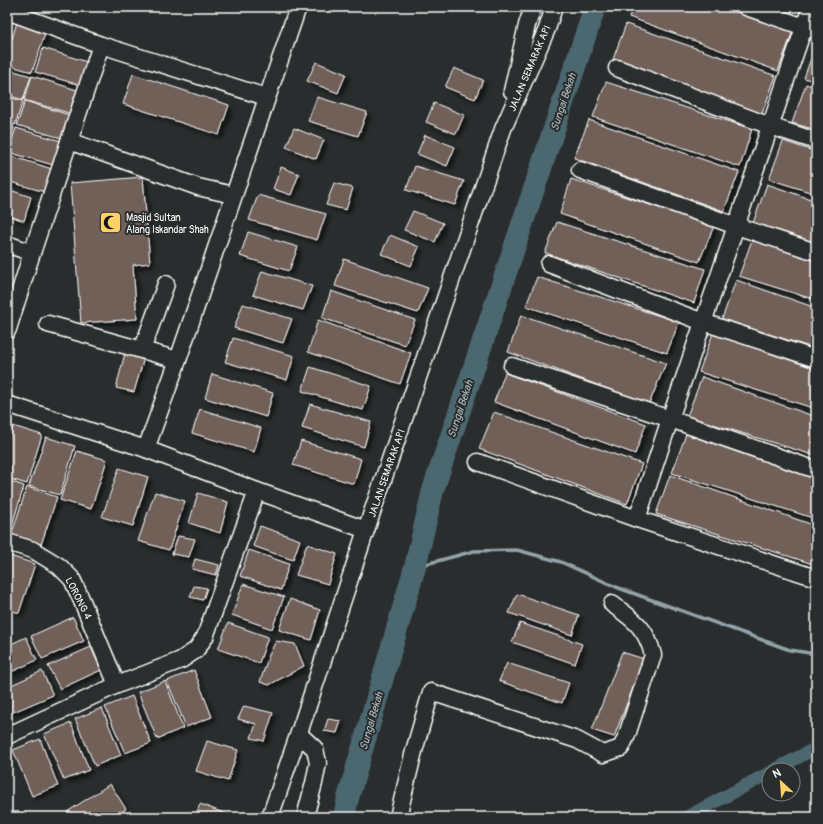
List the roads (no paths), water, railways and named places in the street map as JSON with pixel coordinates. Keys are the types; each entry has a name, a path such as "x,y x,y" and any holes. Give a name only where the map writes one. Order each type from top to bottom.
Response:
{"street":[{"path":"146,449 178,360 298,7"},
{"name":"JALAN SEMARAK API","path":"503,129 527,25 534,7"},
{"name":"JALAN SEMARAK API","path":"270,817 503,129 547,29 554,7"},
{"path":"746,7 810,29"},
{"path":"637,519 770,126 810,29 811,7"},
{"path":"7,12 101,45 266,98"},
{"path":"7,331 101,45"},
{"path":"617,68 770,126 816,141"},
{"path":"69,141 198,187 233,195"},
{"path":"580,170 736,226 816,252"},
{"path":"7,244 32,253"},
{"path":"549,264 703,322 816,359"},
{"path":"142,350 166,284"},
{"path":"48,324 178,360"},
{"path":"512,366 816,470"},
{"path":"7,404 146,449 366,530"},
{"path":"478,462 637,519 816,578"},
{"path":"7,736 117,685 181,660 196,650 205,637 257,491"},
{"name":"LORONG 4","path":"7,542 33,550 60,566 72,579 117,685"},
{"path":"398,817 414,751 431,692 577,740 603,754 621,748 627,735 653,655 650,643 643,630 631,618 612,604"},
{"path":"299,734 315,749 318,763 305,817"}],"waterway":[{"name":"Sungai Bekah","path":"344,817 348,798 415,567 433,490 595,7"},
{"path":"415,567 474,551 517,550 561,562 616,587 790,650 816,654"},
{"path":"789,762 816,748"},
{"path":"687,817 761,777"}],"place":[{"name":"Masjid Sultan Alang Iskandar Shah","path":"110,223"}]}
